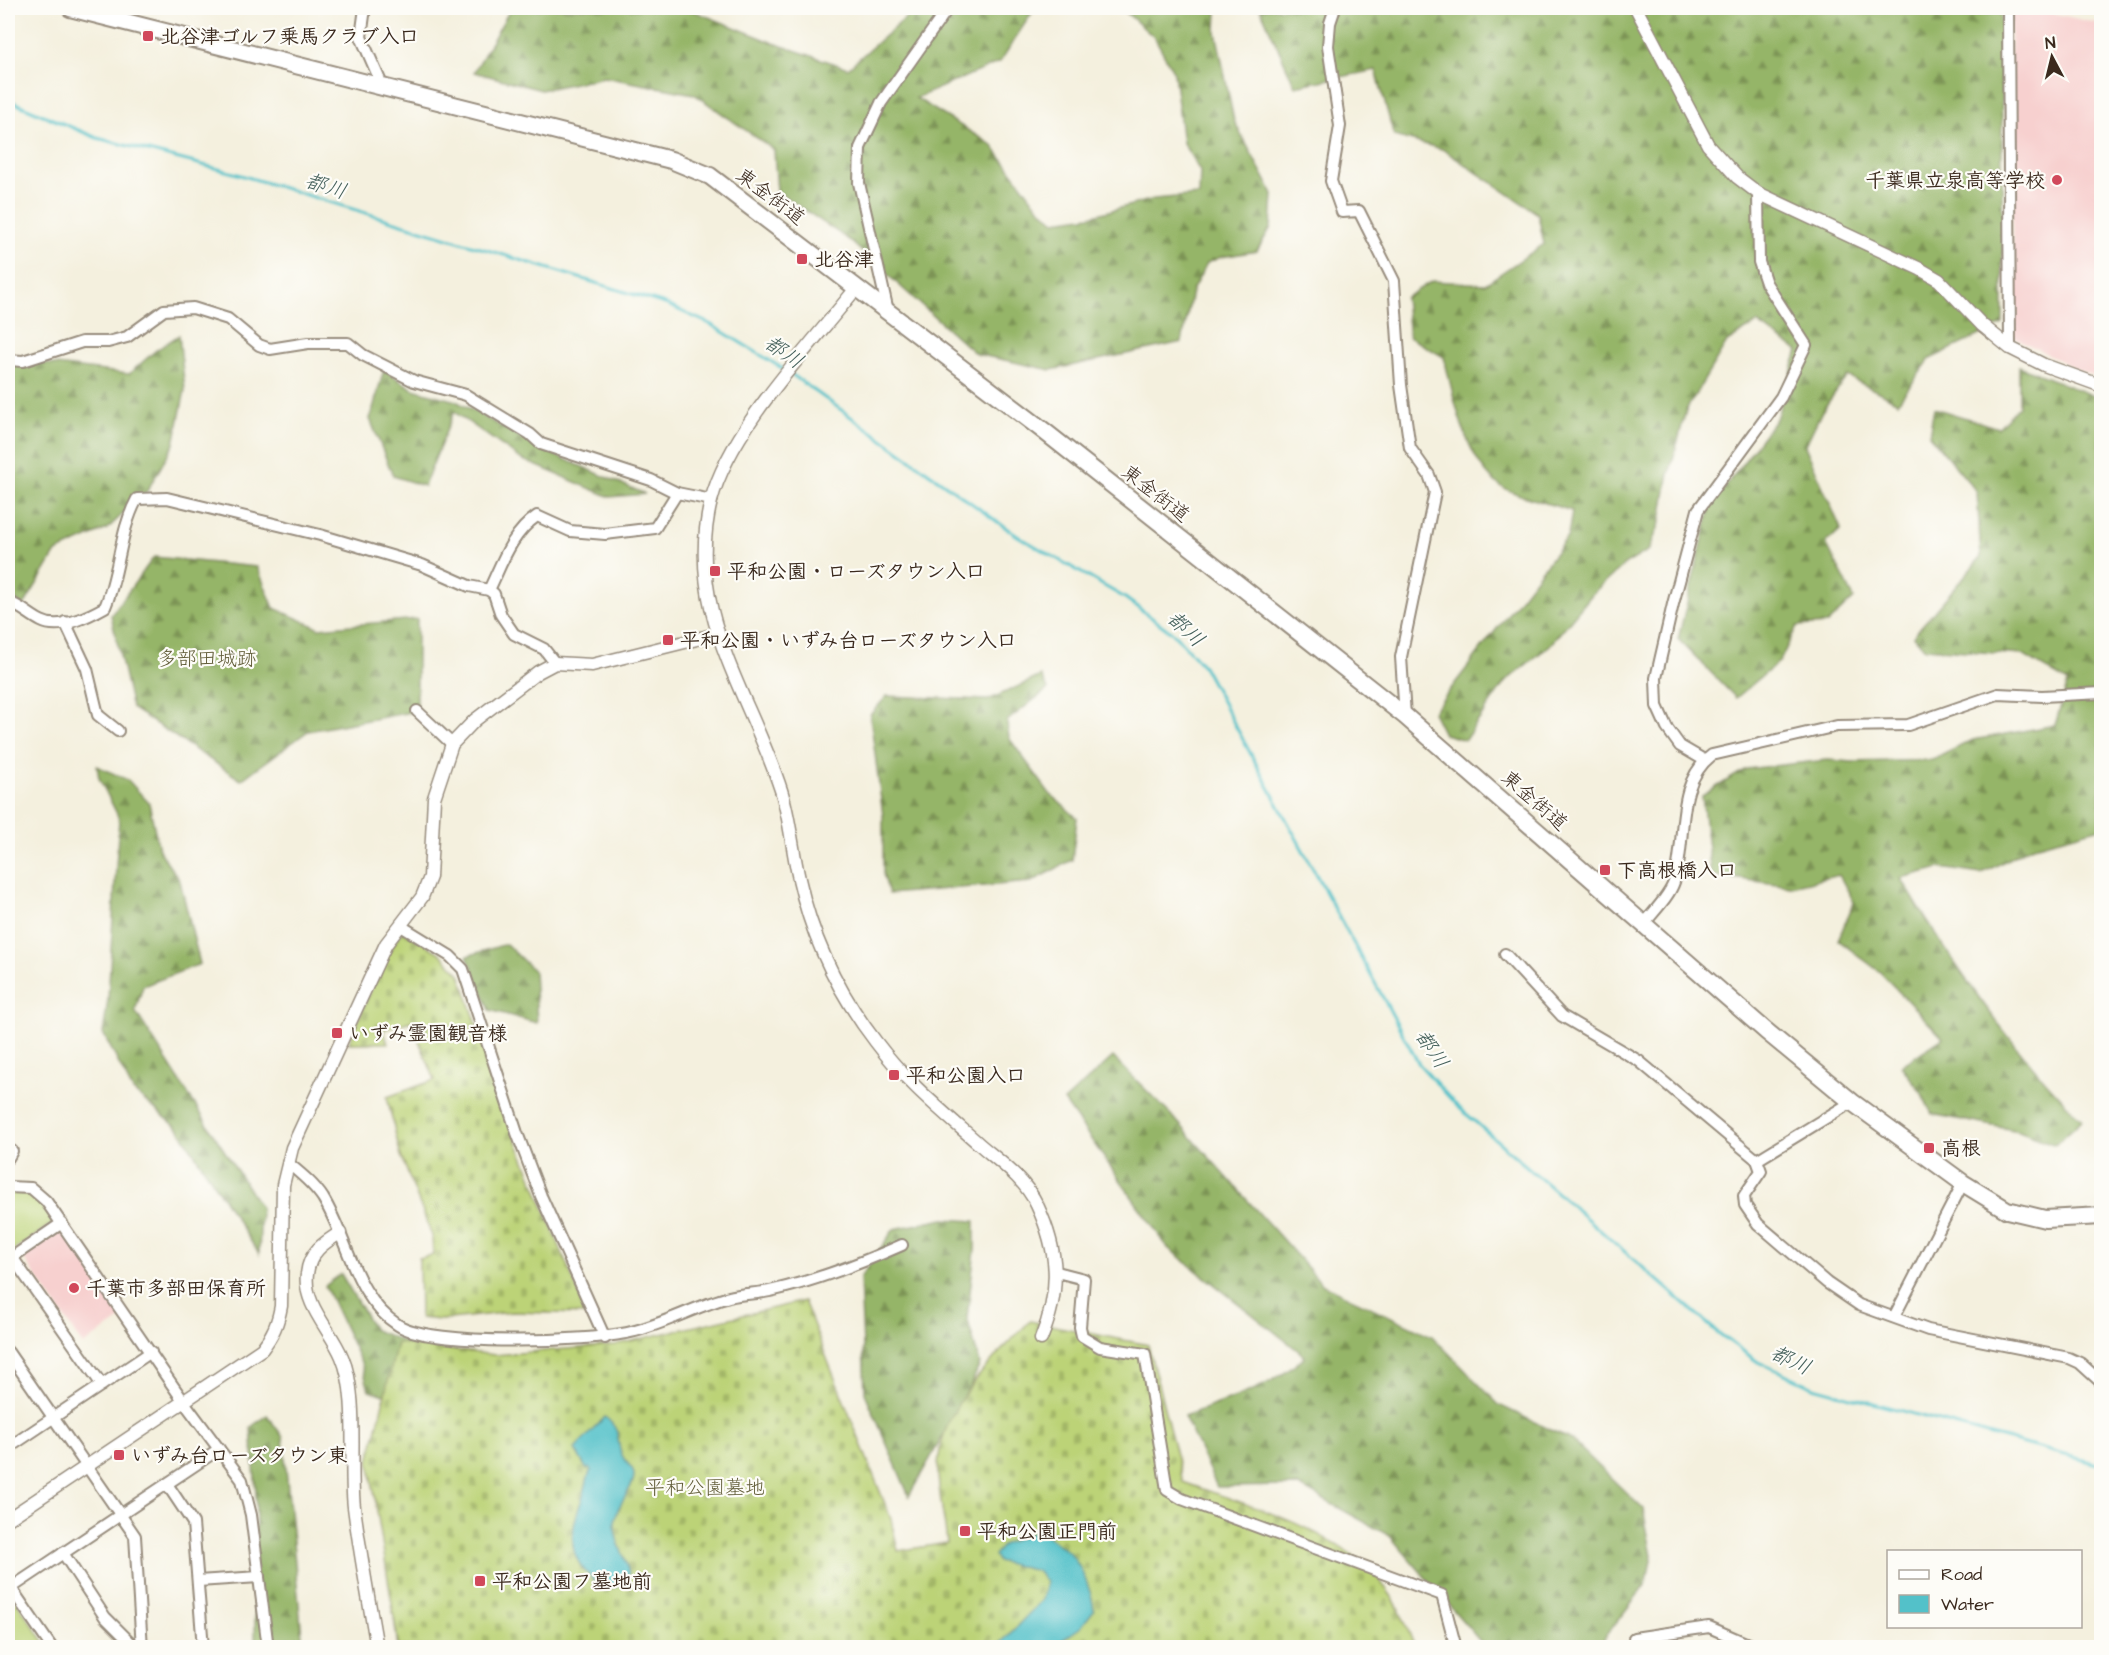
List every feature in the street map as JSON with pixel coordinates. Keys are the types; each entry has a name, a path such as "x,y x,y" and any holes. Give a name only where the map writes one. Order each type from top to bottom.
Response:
{"highway":[{"name":"東金街道","path":"70,8 689,165 710,176 888,311 1405,716 1852,1102 1963,1183 2017,1215 2045,1219 2102,1216"}],"street":[{"path":"366,8 361,37 383,87"},
{"path":"888,311 859,183 860,148 881,103 948,8"},
{"path":"1335,8 1330,23 1328,46 1340,126 1331,182 1342,212 1359,211 1394,281 1401,385 1410,448 1429,475 1435,492 1401,657 1405,716"},
{"path":"1635,8 1708,145 1737,177 1758,193 1939,280 1982,325 2010,348 2044,365 2102,387"},
{"path":"2008,8 2010,348"},
{"path":"1704,760 1680,746 1667,729 1657,706 1656,678 1673,604 1698,510 1781,397 1806,345 1766,284 1759,262 1758,193"},
{"path":"857,287 741,436 711,500 707,526 705,572 709,606 726,661 773,765 786,805 802,891 823,954 835,979 857,1017 903,1073 1018,1178 1039,1210 1052,1245 1057,1272 1049,1320 1041,1339"},
{"path":"8,360 22,361 82,342 108,342 127,337 164,310 193,308 228,319 259,345 270,349 308,343 348,343 363,355 414,381 466,395 530,434 541,444 651,480 677,494 711,500"},
{"path":"489,590 508,547 524,525 537,516 570,531 605,534 655,528 677,494"},
{"path":"8,602 22,607 42,622 64,622 89,616 105,607 113,589 128,515 137,499 178,501 320,535 422,565 469,586 489,590 494,594 501,615 514,634 544,649 555,663"},
{"path":"64,622 87,669 98,715 118,731"},
{"path":"8,1519 262,1349 278,1322 283,1185 288,1163 298,1133 378,959 386,944 422,897 430,877 434,798 453,744 475,720 538,672 555,663 592,664 717,634"},
{"path":"1644,924 1672,886 1690,783 1704,760 1717,752 1764,744 1812,730 1836,726 1908,724 1998,693 2042,696 2102,693"},
{"path":"417,711 453,744"},
{"path":"401,926 450,956 463,969 517,1133 541,1196 605,1338"},
{"path":"1505,954 1562,1016 1639,1061 1757,1160 1761,1171 1744,1196 1745,1205 1758,1224 1827,1283 1859,1305 1928,1329 2069,1358 2080,1363 2102,1383"},
{"path":"1757,1160 1852,1102"},
{"path":"288,1163 322,1197 368,1296 380,1311 399,1326 423,1334 462,1340 605,1338 675,1319 729,1297 769,1291 819,1278 902,1245"},
{"path":"1894,1317 1963,1183"},
{"path":"8,1187 21,1186 40,1193 184,1402 242,1480 251,1515 268,1647"},
{"path":"62,1223 10,1258 102,1385"},
{"path":"340,1233 324,1242 311,1257 307,1273 307,1288 312,1303 342,1357 350,1383 354,1506 377,1647"},
{"path":"1057,1272 1084,1279 1080,1327 1082,1336 1100,1347 1145,1354 1167,1490 1182,1499 1442,1595 1456,1647"},
{"path":"8,1352 135,1536 142,1647"},
{"path":"8,1448 151,1352"},
{"path":"52,1647 9,1589 219,1449"},
{"path":"167,1484 193,1523 202,1647"},
{"path":"63,1553 105,1617 136,1647"},
{"path":"198,1581 259,1576"},
{"path":"1634,1638 1709,1627 1757,1647"}],"shaded area":[{"name":"千葉県立泉高等学校","path":"2010,8 2029,8 2101,24 2101,378 2076,369 2014,337"},
{"name":"千葉市多部田保育所","path":"59,1232 65,1233 125,1316 83,1345 24,1259 25,1254"}],"green space":[{"path":"511,8 686,8 782,46 848,68 917,8 1035,8 1000,62 916,98 992,145 1039,208 1055,221 1090,216 1154,199 1199,195 1200,171 1183,143 1174,73 1155,38 1121,8 1217,8 1216,32 1234,121 1273,194 1271,227 1257,251 1221,257 1207,263 1192,291 1182,342 1051,370 976,354 849,240 777,191 774,150 694,94 604,77 541,90 474,72"},
{"path":"1260,8 1937,8 1969,15 2001,13 2003,324 1930,359 1898,402 1847,376 1822,411 1805,446 1841,529 1826,543 1854,598 1827,624 1797,626 1780,661 1736,698 1678,639 1711,506 1776,419 1798,351 1757,323 1727,342 1686,410 1668,478 1661,520 1649,550 1624,565 1594,592 1550,645 1505,682 1465,740 1444,734 1433,712 1568,536 1572,511 1508,490 1489,476 1470,446 1463,428 1444,357 1409,337 1405,298 1432,281 1485,284 1544,244 1538,214 1442,149 1394,136 1376,70 1295,86"},
{"path":"179,335 185,390 174,444 147,491 107,529 56,552 23,607 8,592 8,359 129,374 155,351"},
{"path":"2019,366 2101,399 2101,828 2030,847 1981,874 1940,868 1901,878 1984,1005 2031,1064 2082,1120 2055,1145 2019,1131 1932,1114 1921,1092 1901,1066 1943,1038 1880,972 1838,940 1854,902 1839,875 1791,886 1711,875 1702,796 1746,769 1827,760 1853,762 1932,760 1973,740 2055,725 2068,682 2023,655 1925,648 1913,636 1981,557 1977,492 1929,435 1934,408 1998,428 2019,406"},
{"path":"384,370 413,389 456,401 539,448 645,494 610,497 521,459 454,412 424,486 393,476 370,419"},
{"name":"多部田城跡","path":"154,557 257,567 274,608 319,628 417,619 417,711 308,731 241,780 132,708 111,615"},
{"path":"1041,676 1048,689 1007,721 1009,738 1050,794 1077,818 1072,860 1031,882 889,894 883,874 883,816 870,715 887,696 988,700"},
{"path":"97,766 128,780 149,803 159,850 180,881 200,964 143,986 135,1011 261,1208 259,1254 178,1128 133,1091 103,1033 108,999 119,818 99,778"},
{"path":"402,931 440,953 460,974 512,1129 587,1314 512,1312 441,1320 420,1318 419,1258 433,1255 432,1236 400,1153 387,1097 435,1080 411,1021 383,1030 388,1043 349,1043 382,963"},
{"path":"506,944 534,971 537,1023 490,1010 467,956"},
{"path":"1113,1057 1176,1120 1323,1285 1432,1336 1499,1405 1572,1440 1643,1509 1652,1556 1646,1584 1605,1637 1601,1647 1485,1647 1390,1536 1299,1486 1217,1487 1184,1416 1263,1385 1278,1377 1305,1356 1168,1248 1064,1101"},
{"path":"8,1191 33,1195 53,1219 52,1224 8,1254"},
{"path":"944,1219 975,1221 975,1249 967,1318 980,1364 967,1393 909,1496 865,1393 860,1278 894,1229"},
{"path":"341,1274 374,1330 467,1366 432,1647 398,1647 371,1450 426,1408 369,1390 362,1365 325,1286"},
{"name":"平和公園墓地","path":"804,1301 891,1519 898,1551 947,1543 938,1470 940,1448 947,1427 969,1388 1030,1321 1148,1345 1183,1482 1298,1524 1326,1538 1351,1555 1374,1574 1392,1597 1415,1647 399,1647 369,1461 397,1343 495,1355 614,1345"},
{"path":"267,1415 283,1437 303,1647 255,1647 256,1492 251,1427"},
{"path":"8,1595 12,1595 48,1647 8,1648"}],"water":[{"path":"605,1417 615,1427 620,1451 634,1473 633,1481 615,1520 617,1539 629,1574 621,1585 606,1590 583,1569 577,1559 573,1537 574,1525 591,1470 589,1468 587,1470 575,1449"},
{"path":"1034,1532 1046,1534 1076,1561 1091,1594 1094,1610 1081,1627 1052,1647 997,1647 1042,1600 1046,1582 1037,1571 997,1561 994,1555 1004,1544"}],"waterway":[{"name":"都川","path":"8,100 97,138 234,173 665,304 710,324 785,370"},
{"name":"都川","path":"791,374 1016,535 1125,598 1175,635 1203,666 1419,1064 1456,1105 1717,1332 1758,1362 1814,1387 2102,1465"}],"place":[{"name":"北谷津ゴルフ乗馬クラブ入口","path":"148,36"},
{"name":"千葉県立泉高等学校","path":"2057,180"},
{"name":"北谷津","path":"802,259"},
{"name":"平和公園・ローズタウン入口","path":"715,571"},
{"name":"平和公園・いずみ台ローズタウン入口","path":"668,640"},
{"name":"下高根橋入口","path":"1605,870"},
{"name":"いずみ霊園観音様","path":"337,1033"},
{"name":"平和公園入口","path":"894,1075"},
{"name":"高根","path":"1929,1148"},
{"name":"千葉市多部田保育所","path":"74,1288"},
{"name":"いずみ台ローズタウン東","path":"119,1455"},
{"name":"平和公園正門前","path":"965,1531"},
{"name":"平和公園フ墓地前","path":"480,1581"}]}
